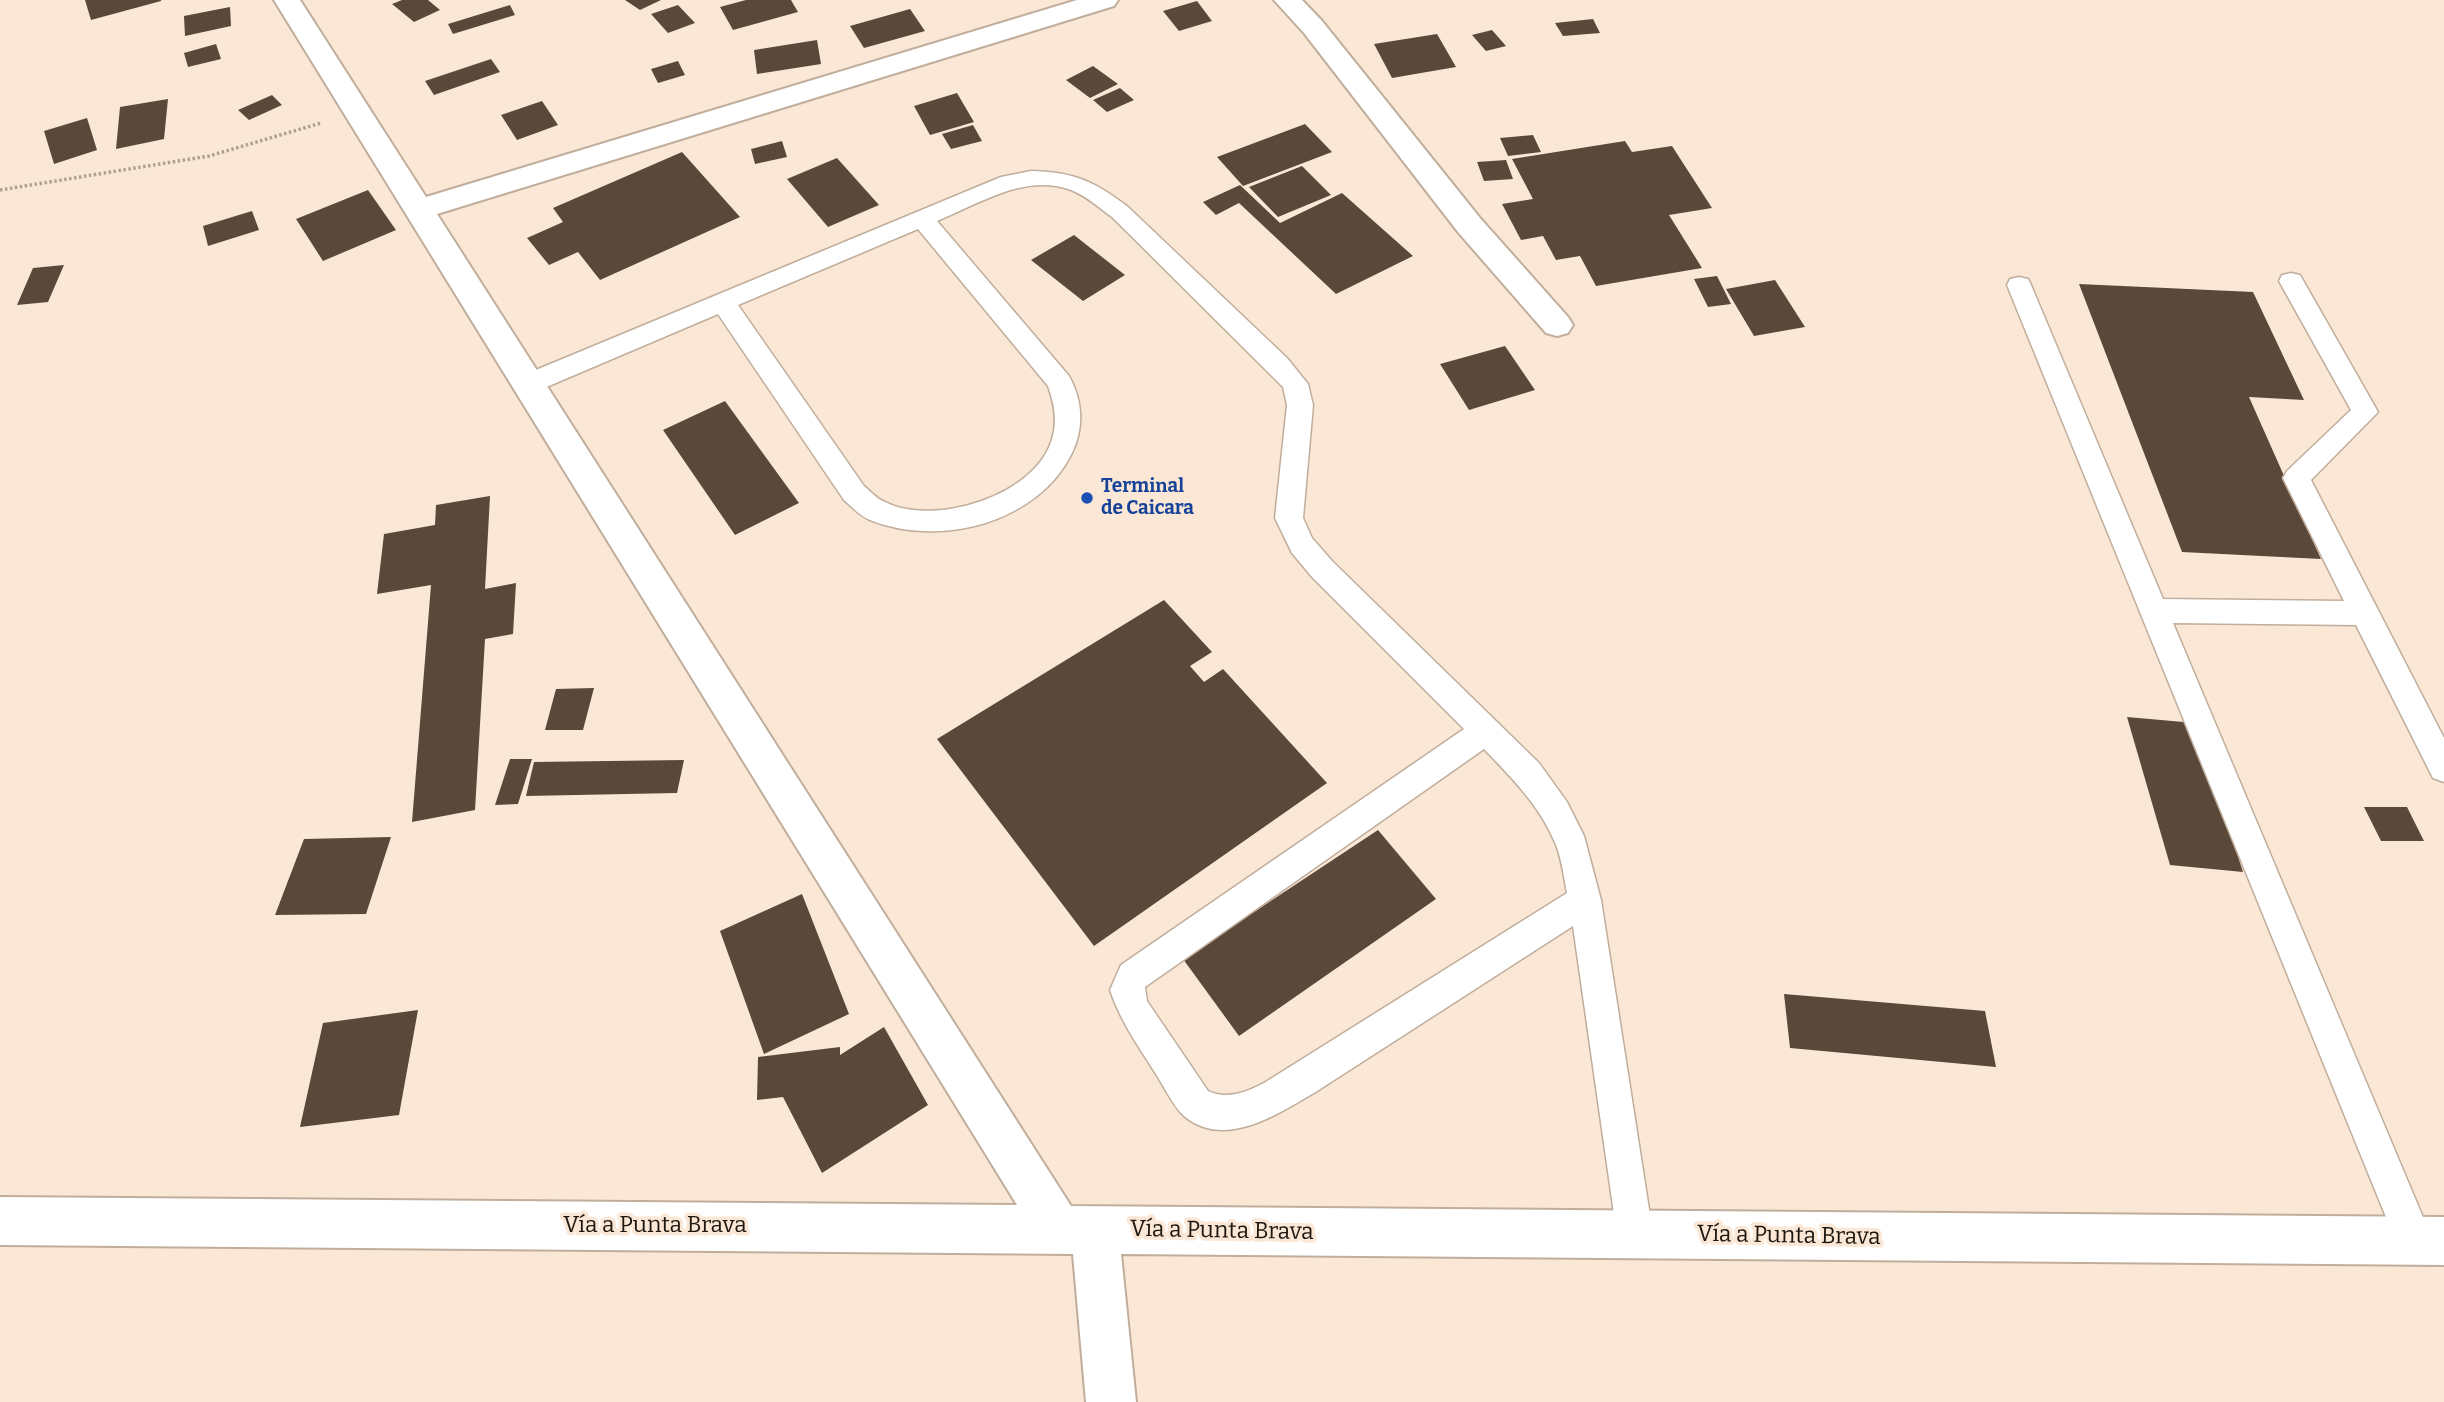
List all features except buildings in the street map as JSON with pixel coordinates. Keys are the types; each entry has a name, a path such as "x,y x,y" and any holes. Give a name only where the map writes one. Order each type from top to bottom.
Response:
{"street":[{"path":"287,0 528,384 1077,1229 1111,1402"},
{"path":"419,209 1105,0"},
{"path":"1287,0 1313,27 1469,225 1557,325"},
{"name":"Vía a Punta Brava","path":"0,1221 2429,1241"}],"lane":[{"path":"528,384 1009,183 1031,178 1077,184 1120,212 1278,364 1295,384 1300,405 1299,430 1289,518 1302,545 1528,772 1556,812 1573,846 1585,900 1635,1235"},
{"path":"723,302 853,493 878,512 934,522 968,518 999,508 1041,479 1058,457 1067,433 1068,407 1060,383 922,218"},
{"path":"2291,281 2365,412 2296,478 2444,768"},
{"path":"2019,285 2154,611 2429,1241"},
{"path":"2154,611 2364,613"},
{"path":"1486,731 1133,976 1127,990 1133,1009 1196,1103 1208,1111 1233,1114 1302,1081 1585,900"}],"path":[{"path":"0,190 209,156 305,129 356,109"}],"place":[{"name":"Terminal de Caicara","path":"1087,498"}]}
